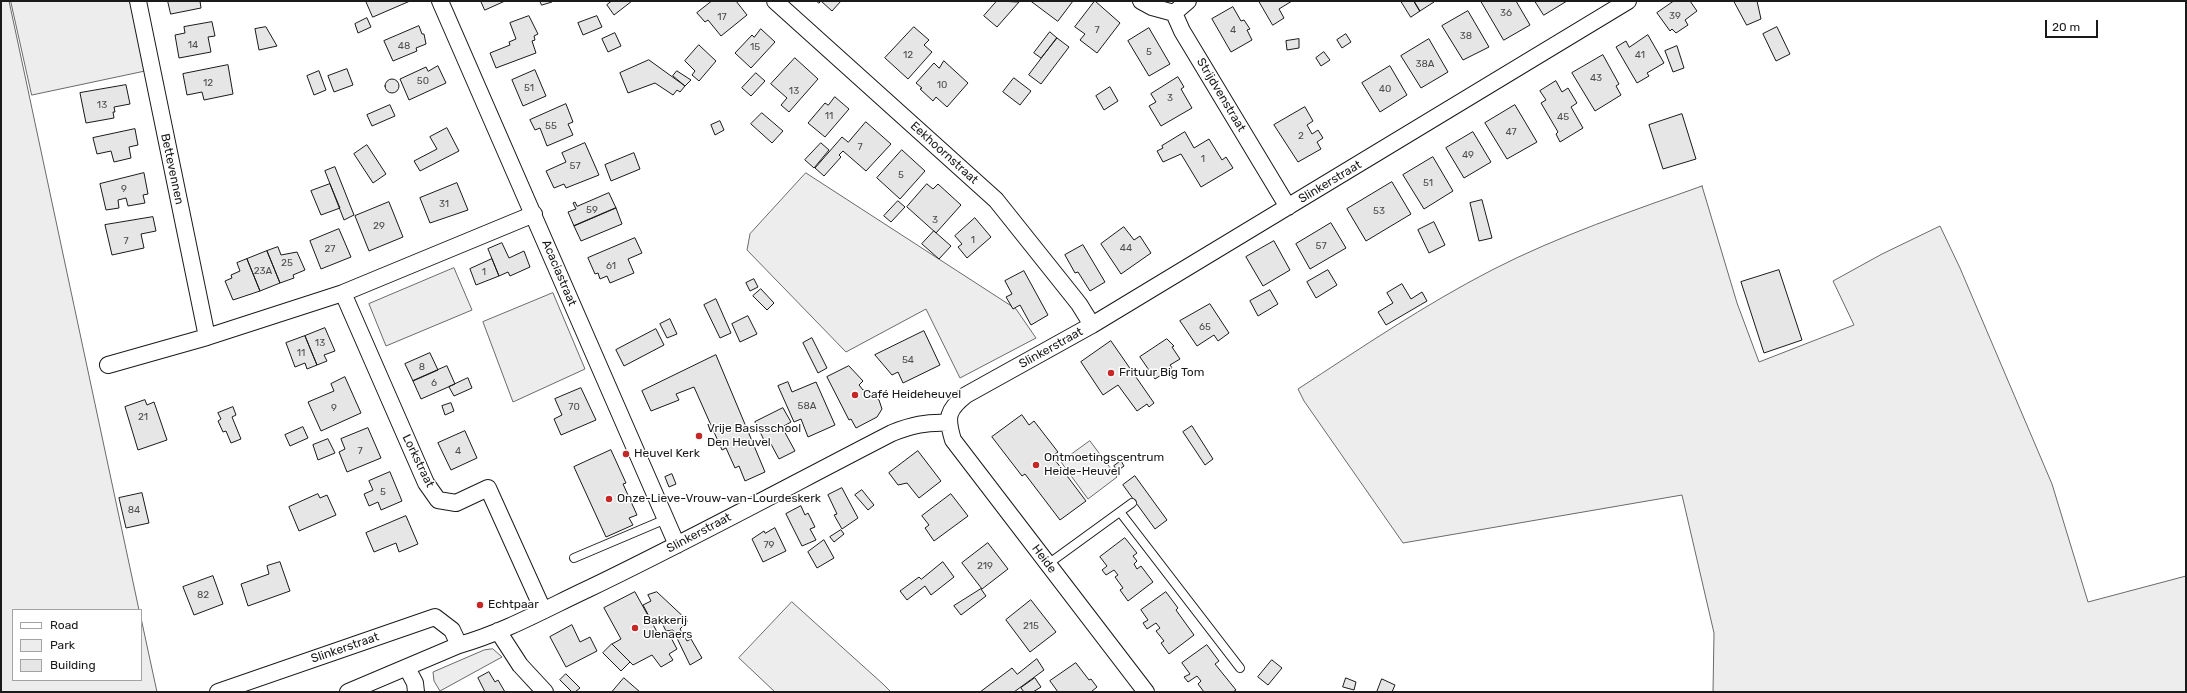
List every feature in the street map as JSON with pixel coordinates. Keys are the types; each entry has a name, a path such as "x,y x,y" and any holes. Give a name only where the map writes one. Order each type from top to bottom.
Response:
{"street":[{"name":"Bettevennen","path":"138,1 207,338"},
{"name":"Acaciastraat","path":"440,1 677,545"},
{"name":"Eekhoornstraat","path":"775,1 996,200 1079,304 1092,325"},
{"path":"1141,1 1152,7 1174,13 1188,1"},
{"name":"Slinkerstraat","path":"348,692 459,645 498,631 677,545 892,433 911,425 928,422 948,423 952,407 966,395 1092,325 1628,1"},
{"name":"Strijdvenstraat","path":"1174,13 1182,31 1288,207"},
{"path":"108,365 207,338 343,293 534,214"},
{"name":"Lorkstraat","path":"343,293 426,483 438,500 456,503 488,488 542,610"},
{"name":"Heide","path":"948,423 953,440 1146,692"},
{"name":"Slinkerstraat","path":"218,692 435,617 452,630 459,645"},
{"path":"498,631 520,665 545,692"},
{"path":"407,668 415,683 416,692"}],"lane":[{"path":"1048,564 1132,503"},
{"path":"1120,512 1240,668"},
{"path":"574,558 666,519"}],"green space":[{"path":"1,1 9,1 139,609 12,609 12,681 142,681 142,623 157,692 1,692"},
{"path":"11,1 130,1 145,71 32,95"},
{"path":"806,173 1016,309 1036,338 960,378 926,309 846,352 747,250 750,234"},
{"path":"1702,186 1737,303 1759,362 1854,325 1833,281 1882,254 1940,226 1960,268 2052,484 2088,602 2186,576 2186,692 1713,692 1714,633 1682,495 1403,543 1304,401 1298,389 1417,312 1492,270 1569,235"},
{"path":"454,268 472,310 386,346 369,304"},
{"path":"553,293 585,369 513,402 483,322"},
{"path":"1090,441 1117,477 1088,499 1061,462"},
{"path":"792,602 891,692 775,692 739,658"},
{"path":"493,649 502,657 440,691 434,681 433,672 484,650"}],"building":[{"path":"168,1 200,1 201,8 171,14"},
{"path":"366,1 410,1 373,17"},
{"path":"481,1 505,1 485,10"},
{"path":"540,1 552,1 552,2 542,5"},
{"path":"612,1 632,1 614,15 607,5"},
{"path":"712,1 736,1 747,15 721,36 708,20 705,22 697,13"},
{"path":"821,1 841,1 832,11"},
{"path":"997,1 1019,2 997,27 984,16"},
{"path":"1031,1 1073,1 1058,21"},
{"path":"1095,1 1120,23 1097,53 1080,40 1085,34 1075,27"},
{"path":"1259,1 1292,1 1279,9 1284,18 1273,25"},
{"path":"1401,1 1414,1 1420,11 1411,17"},
{"path":"1414,1 1433,1 1434,2 1420,11"},
{"path":"1481,1 1516,1 1530,25 1504,40"},
{"path":"1535,1 1567,1 1544,15"},
{"path":"1674,1 1690,1 1697,11 1685,20 1688,25 1676,33 1672,29 1670,31 1657,13"},
{"path":"1734,1 1757,1 1761,19 1747,25"},
{"path":"1233,7 1241,21 1244,20 1250,29 1247,30 1252,40 1231,52 1212,19"},
{"path":"1468,11 1489,47 1463,60 1442,26"},
{"path":"529,16 538,34 534,36 535,40 532,41 536,53 496,68 490,53 510,45 509,42 516,39 510,23"},
{"path":"597,16 602,27 583,35 578,23"},
{"path":"367,18 371,27 358,33 355,24"},
{"path":"212,22 215,36 208,37 211,52 179,58 175,35 185,33 184,27"},
{"path":"419,26 422,34 424,34 426,44 416,48 417,51 393,61 384,41"},
{"path":"266,27 277,46 259,50 255,29"},
{"path":"914,27 929,40 924,45 932,52 908,79 885,58"},
{"path":"1777,27 1790,54 1776,61 1763,34"},
{"path":"1149,28 1170,64 1149,76 1128,41"},
{"path":"761,29 775,42 751,68 735,53 752,35 754,37"},
{"path":"1050,32 1057,38 1041,58 1034,53"},
{"path":"615,33 621,46 608,52 602,39"},
{"path":"1346,34 1351,42 1342,48 1337,40"},
{"path":"1648,35 1664,63 1647,73 1649,76 1637,83 1616,47 1626,41 1629,47"},
{"path":"1057,38 1069,47 1041,84 1029,75"},
{"path":"1299,39 1299,48 1287,50 1286,41"},
{"path":"1429,39 1448,72 1421,88 1401,56"},
{"path":"699,45 716,61 699,81 692,75 695,71 685,61"},
{"path":"1677,46 1684,68 1673,72 1665,51"},
{"path":"1324,52 1330,60 1321,66 1316,58"},
{"path":"1603,55 1619,84 1616,86 1621,95 1595,111 1572,73"},
{"path":"795,58 818,79 789,112 781,105 787,98 771,84"},
{"path":"649,60 685,86 680,92 677,90 673,95 655,83 628,93 620,73"},
{"path":"944,61 968,83 947,107 936,97 933,101 920,89 922,88 916,83 934,63 939,68"},
{"path":"228,65 233,94 204,100 202,92 187,95 183,74"},
{"path":"438,66 446,83 409,100 400,79 426,67 428,71"},
{"path":"1390,66 1407,95 1380,112 1362,83"},
{"path":"347,69 353,85 334,92 328,76"},
{"path":"535,70 546,96 523,106 512,80"},
{"path":"319,71 326,90 314,95 307,76"},
{"path":"677,71 691,80 685,86 673,76"},
{"path":"756,73 765,81 751,96 742,88"},
{"path":"1178,77 1184,87 1181,89 1192,108 1161,126 1149,106 1156,102 1151,94"},
{"path":"1014,78 1031,91 1020,105 1003,92"},
{"path":"392,79 397,81 399,86 397,91 392,93 387,91 385,86 387,81"},
{"path":"1556,81 1562,92 1568,88 1577,103 1571,107 1583,128 1560,142 1556,134 1558,132 1541,103 1546,100 1540,91"},
{"path":"126,85 130,104 114,107 114,118 86,123 80,93"},
{"path":"1110,87 1118,101 1104,110 1096,96"},
{"path":"835,97 849,109 825,137 808,123 825,103 828,105"},
{"path":"566,104 573,122 568,124 573,135 547,146 540,128 535,130 530,120"},
{"path":"390,105 395,116 372,126 367,115"},
{"path":"1515,105 1537,142 1507,159 1485,123"},
{"path":"1305,107 1313,121 1307,125 1312,134 1318,130 1323,138 1317,142 1321,149 1298,162 1274,125"},
{"path":"762,113 783,131 772,143 751,124"},
{"path":"1682,114 1696,159 1663,169 1649,125"},
{"path":"720,121 724,130 715,135 711,125"},
{"path":"866,122 891,144 866,171 843,151 839,155 841,157 824,176 815,168 842,137 848,142"},
{"path":"447,128 459,151 420,171 414,161 437,149 430,137"},
{"path":"135,129 138,145 129,147 131,158 114,162 111,151 97,154 93,138"},
{"path":"1185,132 1194,148 1209,139 1222,160 1226,157 1233,168 1201,187 1181,154 1163,162 1157,151 1163,148 1162,146"},
{"path":"1473,132 1491,162 1464,178 1446,148"},
{"path":"585,143 599,175 566,188 564,184 554,188 546,171 566,162 562,153"},
{"path":"821,143 829,150 814,168 805,160"},
{"path":"367,145 386,174 373,183 354,154"},
{"path":"902,150 925,171 900,199 877,178"},
{"path":"634,153 640,169 611,181 605,165"},
{"path":"1433,157 1453,191 1424,209 1403,175"},
{"path":"335,167 354,215 344,220 325,171"},
{"path":"144,173 148,194 143,195 145,203 128,206 126,198 118,200 119,208 106,210 100,184"},
{"path":"1392,182 1411,214 1366,241 1347,209"},
{"path":"457,183 468,210 430,223 420,198"},
{"path":"330,184 340,208 321,215 311,191"},
{"path":"927,184 933,189 938,184 961,205 936,233 907,207"},
{"path":"609,193 616,208 574,226 568,212 576,209 573,203 575,202 577,206"},
{"path":"1482,200 1492,238 1479,241 1470,203"},
{"path":"898,201 905,207 891,222 884,216"},
{"path":"389,202 403,237 369,251 355,216"},
{"path":"616,208 622,224 581,241 574,226"},
{"path":"153,217 156,231 141,234 144,248 112,255 105,225"},
{"path":"975,218 991,237 967,258 958,247 962,244 955,236"},
{"path":"1434,222 1445,245 1429,253 1418,230"},
{"path":"1331,223 1346,248 1310,269 1296,244"},
{"path":"1124,227 1134,240 1140,236 1151,253 1121,274 1101,244"},
{"path":"339,229 351,257 321,269 310,241"},
{"path":"934,231 951,246 939,259 922,244"},
{"path":"635,238 642,253 628,259 634,273 610,283 607,276 600,279 598,273 595,274 588,258"},
{"path":"1274,241 1290,270 1263,286 1246,257"},
{"path":"502,243 509,258 524,251 530,267 510,276 508,272 499,276 488,249"},
{"path":"1083,245 1105,282 1090,291 1078,272 1075,273 1065,255"},
{"path":"278,247 281,255 297,252 305,270 293,275 294,278 280,283 267,251"},
{"path":"267,251 280,283 260,291 247,259"},
{"path":"247,259 260,291 233,300 225,281 232,278 231,275 240,271 237,263"},
{"path":"492,259 499,276 476,285 470,269"},
{"path":"1328,270 1337,285 1316,298 1307,282"},
{"path":"1779,270 1802,340 1764,353 1741,282"},
{"path":"1024,271 1048,315 1031,325 1020,305 1013,309 1006,297 1012,294 1005,281"},
{"path":"754,279 758,287 750,291 746,283"},
{"path":"1402,284 1411,299 1422,292 1427,301 1386,325 1378,312 1393,303 1387,293"},
{"path":"761,289 774,303 767,310 753,296"},
{"path":"1270,290 1278,304 1258,316 1250,301"},
{"path":"716,299 731,333 720,338 704,305"},
{"path":"1210,304 1229,333 1218,341 1214,335 1197,346 1180,321"},
{"path":"748,316 757,334 740,342 732,324"},
{"path":"670,319 677,334 667,338 660,324"},
{"path":"325,328 335,351 324,355 327,361 317,365 305,336"},
{"path":"656,329 664,345 624,366 616,350"},
{"path":"924,331 940,365 903,383 898,372 892,375 875,355"},
{"path":"305,336 317,365 307,369 305,363 295,367 286,343"},
{"path":"812,338 827,368 818,373 803,343"},
{"path":"1167,339 1174,346 1172,347 1180,359 1170,365 1172,368 1155,379 1140,357"},
{"name":"Frituur Big Tom","path":"1111,341 1154,403 1149,407 1147,404 1137,411 1118,385 1103,395 1081,362"},
{"path":"430,353 438,370 413,381 405,364"},
{"path":"716,355 765,472 745,481 739,466 735,468 726,448 722,450 694,387 676,394 679,400 651,411 642,391"},
{"path":"447,366 455,384 421,399 413,381"},
{"name":"Café Heideheuvel","path":"849,366 863,381 859,385 863,390 867,390 879,400 882,409 877,417 856,428 851,419 849,420 827,377"},
{"path":"345,377 361,413 321,431 308,402 334,391 331,384"},
{"path":"468,378 472,388 454,396 449,387"},
{"path":"788,382 792,392 816,382 835,425 808,437 801,419 794,422 778,386"},
{"path":"581,388 596,420 561,435 554,419 562,415 555,399"},
{"path":"145,400 147,405 154,402 167,440 138,450 125,407"},
{"path":"451,403 454,411 445,415 442,406"},
{"path":"233,407 236,415 232,417 241,439 231,443 226,431 223,432 218,421 221,419 218,413"},
{"path":"783,408 791,422 782,427 795,451 779,459 771,444 767,446 755,422"},
{"name":"Ontmoetingscentrum Heide-Heuvel","path":"1022,415 1029,425 1034,421 1058,452 1052,456 1086,501 1060,520 1025,474 1022,476 992,437"},
{"path":"1192,426 1213,459 1205,465 1183,432"},
{"path":"303,427 308,438 290,446 285,435"},
{"path":"368,428 381,458 347,472 339,452 345,449 341,439"},
{"path":"465,431 477,458 451,470 438,443"},
{"path":"328,439 335,453 318,460 313,445"},
{"name":"Onze-Lieve-Vrouw-van-Lourdeskerk","path":"611,450 626,483 623,484 637,515 629,518 633,525 606,537 574,467"},
{"path":"918,451 941,481 919,498 907,483 898,485 889,473"},
{"path":"1121,461 1124,466 1117,471 1114,466"},
{"path":"390,472 402,501 381,510 378,502 369,506 364,494 373,490 369,481"},
{"path":"672,474 676,484 669,487 665,477"},
{"path":"1135,476 1167,520 1155,529 1123,485"},
{"path":"842,488 858,518 842,529 834,515 837,514 828,495"},
{"path":"862,490 874,505 868,510 855,495"},
{"path":"142,493 149,523 126,528 119,498"},
{"path":"318,494 320,498 327,495 336,515 299,531 289,507"},
{"path":"951,494 968,516 934,541 925,528 929,525 922,516"},
{"path":"801,506 805,515 808,513 815,527 810,529 816,540 802,546 786,514"},
{"path":"406,516 418,544 399,552 396,543 374,552 366,533"},
{"path":"775,528 786,551 763,562 752,539 764,531 765,533"},
{"path":"841,530 844,534 834,542 830,537"},
{"path":"1125,538 1137,553 1133,556 1137,561 1134,564 1137,569 1141,566 1153,582 1128,601 1120,590 1123,588 1115,577 1118,575 1114,570 1106,575 1102,570 1107,566 1100,557"},
{"path":"824,540 834,558 817,568 808,552"},
{"path":"988,543 1008,569 982,589 962,563"},
{"path":"280,562 290,591 248,606 241,584 269,574 267,566"},
{"path":"943,562 954,577 931,595 925,586 907,600 900,591 919,577 921,579"},
{"path":"213,576 223,604 194,615 183,587"},
{"path":"981,589 986,596 961,615 954,606"},
{"name":"Bakkerij Ulenaers","path":"635,592 661,639 669,634 677,649 669,654 673,660 661,667 652,655 633,665 612,644 621,639 604,608"},
{"path":"657,592 688,621 680,629 687,641 691,639 702,658 690,665 673,630 666,631 660,619 652,622 643,605 651,601 648,595"},
{"path":"1166,592 1178,608 1176,610 1194,635 1169,654 1161,643 1164,641 1156,631 1160,628 1156,623 1147,629 1143,623 1148,620 1141,610"},
{"path":"1031,600 1056,632 1030,652 1006,620"},
{"path":"572,625 580,642 590,637 597,651 566,667 550,637"},
{"path":"612,644 630,662 621,671 603,653"},
{"path":"1207,645 1219,661 1215,664 1236,690 1233,692 1204,692 1198,684 1201,681 1197,676 1188,682 1184,677 1190,674 1182,663"},
{"path":"1037,659 1044,670 1014,692 980,692 1012,668 1017,674"},
{"path":"1272,660 1282,668 1268,685 1258,677"},
{"path":"1076,663 1089,680 1091,679 1097,687 1091,692 1058,692 1050,681"},
{"path":"489,672 495,682 498,680 505,692 485,692 478,678"},
{"path":"566,674 580,688 575,692 572,692 560,680"},
{"path":"624,678 640,692 612,692"},
{"path":"1035,678 1041,687 1033,692 1024,692 1021,688"},
{"path":"1346,678 1356,682 1354,690 1343,687"},
{"path":"1382,679 1395,685 1392,692 1377,692"}],"place":[{"name":"Frituur Big Tom","path":"1111,373"},
{"name":"Café Heideheuvel","path":"855,395"},
{"name":"Vrije Basisschool Den Heuvel","path":"699,436"},
{"name":"Heuvel Kerk","path":"626,454"},
{"name":"Ontmoetingscentrum Heide-Heuvel","path":"1036,465"},
{"name":"Onze-Lieve-Vrouw-van-Lourdeskerk","path":"609,499"},
{"name":"Echtpaar","path":"480,605"},
{"name":"Bakkerij Ulenaers","path":"635,628"}]}
